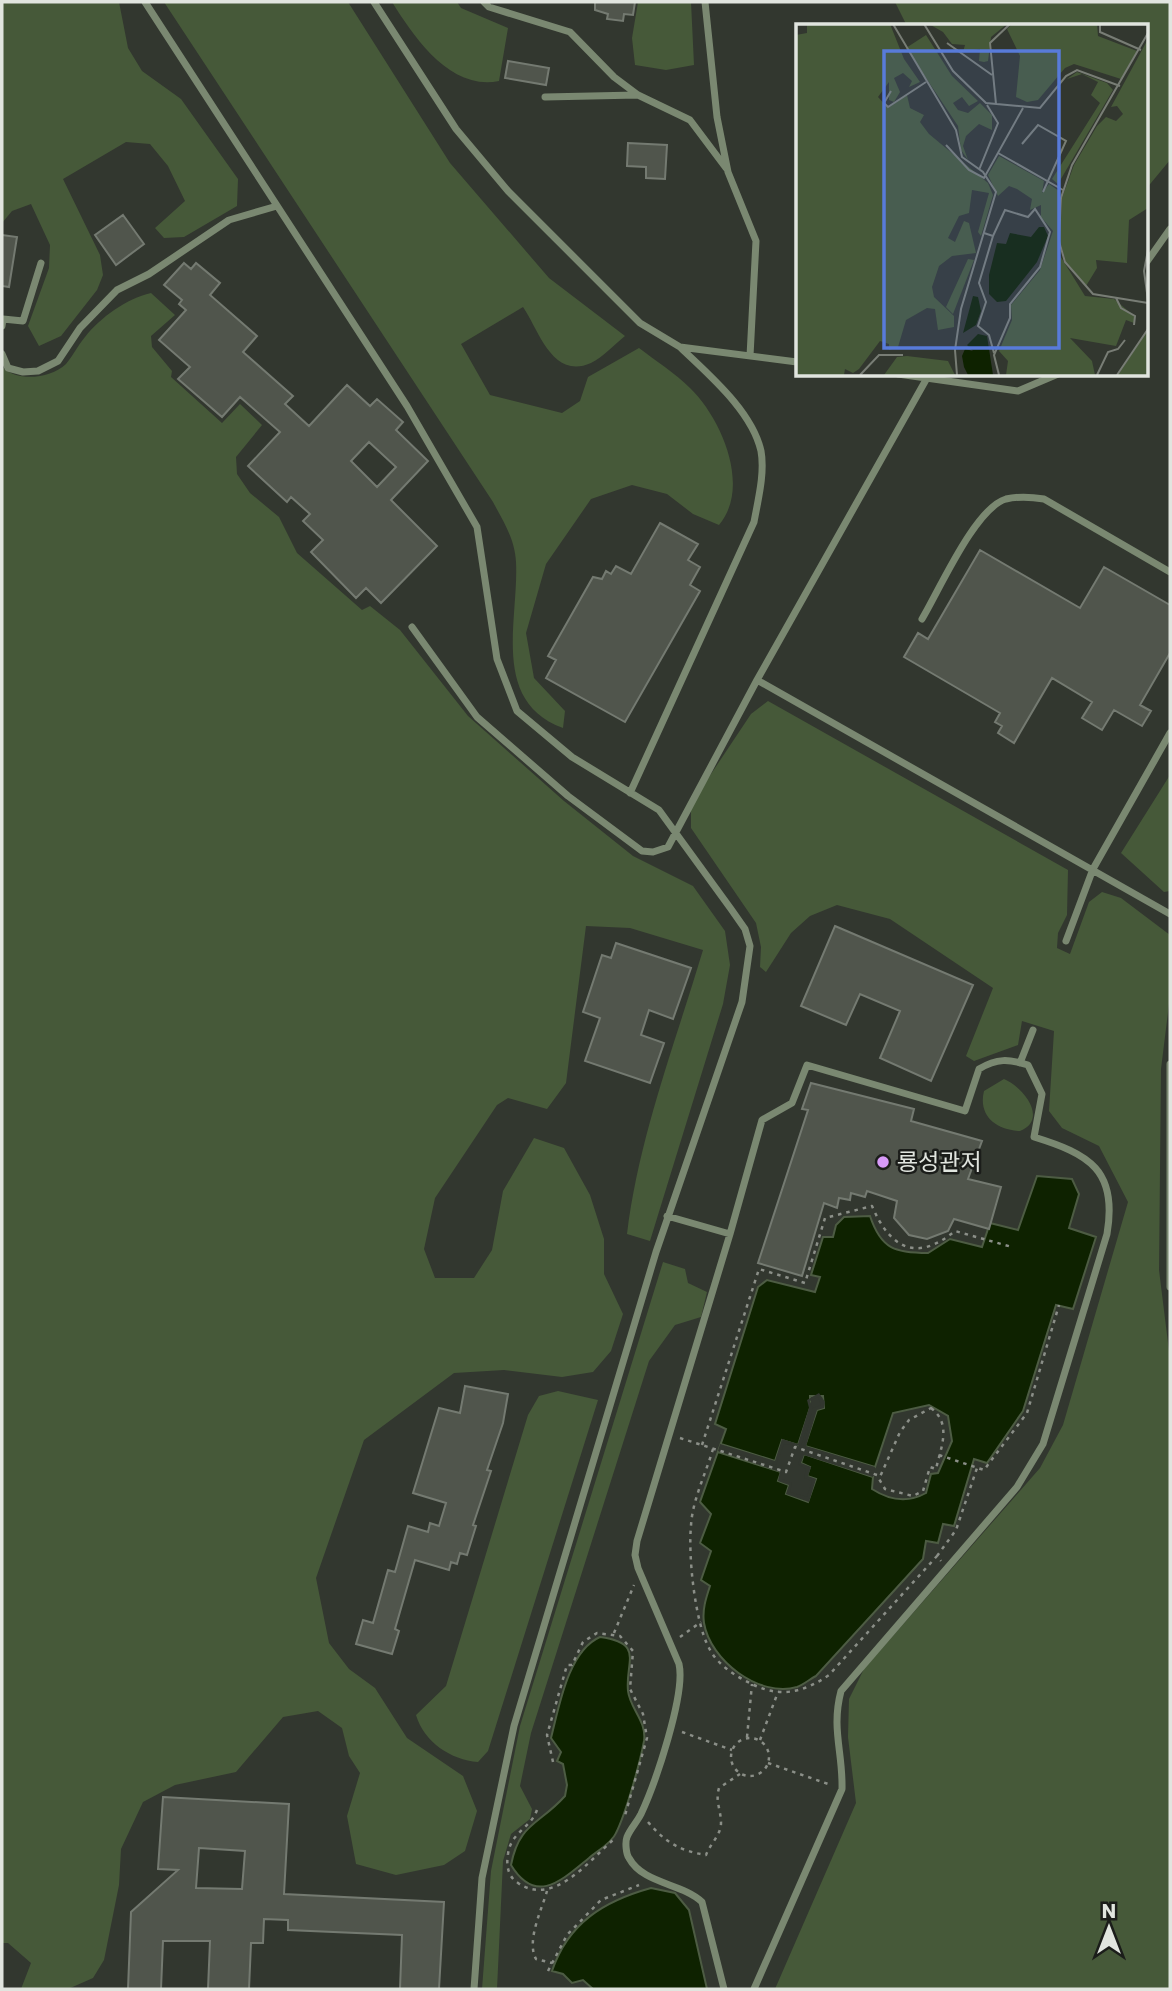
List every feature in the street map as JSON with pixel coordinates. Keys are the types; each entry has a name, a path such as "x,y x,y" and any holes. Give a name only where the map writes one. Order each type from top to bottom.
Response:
{"lane":[{"path":"145,2 407,406 477,527 496,659 517,711 572,757 659,810 675,836 745,929 750,956 742,1002 667,1216 514,1726 482,1878 474,1989"},
{"path":"374,2 456,129 508,191 640,323 680,347 737,402 761,450 761,481 754,522 630,793"},
{"path":"484,2 489,7 570,32 614,77 638,95 690,120 728,172"},
{"path":"705,2 717,117 728,172 757,241 750,356"},
{"path":"545,97 638,95"},
{"path":"2,354 8,368 23,372 38,370 58,361 80,328 117,290 149,274 229,220 277,206"},
{"path":"1148,259 1170,229"},
{"path":"2,321 23,321 41,263"},
{"path":"680,347 796,362"},
{"path":"912,376 1018,391 1053,376"},
{"path":"412,626 477,716 568,796 642,851 653,852 668,847 690,801 927,378"},
{"path":"922,620 983,515 1004,500 1029,496 1044,499 1170,572"},
{"path":"757,680 1170,914"},
{"path":"1066,941 1093,869 1170,733"},
{"path":"1020,1063 1032,1030"},
{"path":"724,1989 702,1902 693,1894 642,1873 628,1858 626,1839 641,1814 670,1728 682,1678 635,1555 762,1120 792,1103 807,1065 965,1111 979,1069 989,1062 1008,1059 1028,1065 1042,1094 1034,1137 1074,1149 1092,1164 1107,1188 1111,1208 1107,1234 1043,1444 1017,1487 841,1691 835,1715 842,1785 754,1989"},
{"path":"1170,1064 1170,1287"},
{"path":"667,1216 730,1234"}],"path":[{"path":"702,1446 759,1269 805,1283 825,1218 872,1206 889,1238 900,1244 915,1248 930,1246 955,1231 1012,1247"},
{"path":"939,1455 984,1469 1027,1413 1059,1305"},
{"path":"931,1408 940,1415 945,1429 936,1469 930,1467 923,1491 914,1496 885,1489 880,1476 900,1432 909,1420 931,1408"},
{"path":"670,1434 786,1472 795,1447 880,1476"},
{"path":"713,1449 690,1525 701,1622 709,1648 732,1675 752,1684 788,1693 812,1686 829,1675 937,1556 956,1530 977,1468"},
{"path":"937,1556 947,1566"},
{"path":"614,1633 625,1600 641,1573"},
{"path":"673,1649 681,1633 701,1622"},
{"path":"553,1762 547,1735 568,1665 572,1665 583,1642 597,1633 614,1633 628,1643 633,1651 631,1689 647,1726 647,1738 623,1823"},
{"path":"732,1750 747,1738 752,1684"},
{"path":"760,1740 778,1692"},
{"path":"670,1728 732,1750"},
{"path":"641,1814 660,1837 676,1848 706,1855 710,1844 720,1833 716,1798 719,1787 740,1774 760,1773 768,1763 768,1750 760,1740 747,1738"},
{"path":"732,1750 732,1763 740,1774"},
{"path":"768,1763 827,1785 842,1785"},
{"path":"537,1810 533,1821 512,1838 508,1869 513,1880 526,1889 547,1891 557,1888 619,1835"},
{"path":"548,1972 567,1935 601,1900 654,1878"},
{"path":"547,1891 535,1934 533,1953 536,1959 552,1963"}],"shaded area":[{"path":"2,2 119,2 128,48 142,71 181,99 238,179 237,206 184,237 164,238 155,228 185,201 168,166 150,144 126,142 63,179 100,255 103,275 97,290 61,336 39,346 28,326 49,268 50,245 31,204 12,211 2,223"},
{"path":"164,2 348,2 450,163 549,278 625,336 591,363 566,365 548,350 523,307 461,344 490,395 562,413 580,401 588,377 639,348 684,383 713,417 722,435 732,473 728,509 719,525 693,514 667,494 632,485 591,499 546,564 526,633 534,678 565,711 563,728 540,715 525,699 517,679 513,657 515,554 508,530 493,502"},
{"path":"392,2 457,2 461,8 508,28 499,81 481,82 449,70 411,31"},
{"path":"638,2 691,2 694,65 666,70 635,65 632,38"},
{"path":"895,2 1170,2 1170,160 1148,187 1148,24 906,24"},
{"path":"151,293 175,315 151,336 152,347 172,371 171,377 222,423 240,404 262,425 236,457 237,474 250,493 279,517 297,553 362,610 370,606 400,630 468,716 564,801 633,856 693,886 725,931 730,965 723,1004 650,1241 627,1234 633,1198 649,1126 703,950 630,928 586,926 566,1083 547,1109 508,1098 497,1105 435,1198 424,1249 435,1278 474,1278 492,1250 503,1191 534,1138 564,1148 590,1195 604,1239 604,1274 623,1314 611,1351 593,1372 562,1377 504,1370 454,1373 364,1440 316,1578 329,1643 349,1669 375,1688 407,1738 463,1776 477,1811 465,1851 444,1865 396,1875 356,1864 347,1816 360,1773 349,1756 342,1728 318,1711 283,1717 236,1772 175,1785 143,1802 121,1849 119,1885 104,1960 93,1978 68,1989 21,1989 31,1963 8,1943 2,1943 2,367 8,372 25,377 51,373 66,364 82,340 106,316 123,304"},
{"path":"768,701 1068,870 1067,915 1058,933 1057,948 1070,954 1089,902 1102,892 1121,898 1170,935 1170,996 1161,1069 1159,1270 1170,1359 1170,1989 775,1989 856,1803 848,1737 849,1699 864,1669 1040,1468 1063,1425 1128,1202 1099,1146 1062,1128 1049,1111 1054,1031 1022,1021 1018,1045 974,1061 966,1056 993,988 890,919 837,905 810,916 791,933 766,972 760,967 761,947 756,923 691,828 691,804 751,714"},
{"path":"1170,775 1170,891 1164,892 1121,853"},
{"path":"1004,1079 1019,1089 1033,1111 1028,1126 1020,1131 1003,1128 986,1114 984,1091"},
{"path":"1037,1176 1072,1179 1079,1194 1069,1228 1096,1237 1073,1309 1056,1305 1023,1411 987,1463 974,1459 954,1526 943,1524 938,1543 926,1541 923,1559 816,1676 797,1687 782,1689 767,1687 738,1673 716,1650 704,1623 704,1609 710,1586 701,1580 711,1551 700,1543 711,1514 700,1502 726,1429 715,1424 758,1287 767,1280 815,1292 820,1277 811,1275 823,1237 833,1237 836,1225 844,1217 870,1216 884,1242 898,1250 916,1253 928,1253 950,1239 982,1247 990,1223 1018,1230","holes":["810,1396 823,1396 824,1408 817,1410 805,1446 875,1467 893,1413 929,1405 948,1416 952,1441 938,1473 931,1474 926,1493 905,1499 885,1496 872,1489 873,1477 804,1454 801,1463 810,1467 807,1476 816,1479 808,1502 786,1494 789,1485 778,1481 781,1472 718,1452 721,1444 775,1461 782,1440 798,1445 810,1408"]},
{"path":"663,1262 685,1269 688,1283 707,1292 701,1317 675,1325 649,1361 531,1733 520,1786 532,1809 530,1819 511,1834 503,1861 497,1989 482,1989 491,1871 520,1726"},
{"path":"558,1391 598,1400 488,1751 478,1762 468,1761 440,1748 432,1741 416,1715 446,1686 528,1415 539,1396"},
{"path":"600,1637 623,1644 630,1655 629,1697 641,1721 644,1734 636,1775 614,1837 559,1881 540,1887 520,1877 511,1865 525,1832 565,1796 567,1785 563,1764 557,1761 561,1752 551,1738 566,1681 580,1654"},
{"path":"651,1888 675,1893 689,1910 707,1989 593,1989 583,1980 572,1983 563,1974 552,1971 568,1940 590,1916 618,1900"}],"pier":[{"path":"819,1393 825,1402 824,1408 817,1410 806,1446 875,1467 874,1471 803,1448 812,1412 801,1446 784,1444 776,1465 722,1449 782,1469 782,1479 792,1483 790,1492 807,1497 812,1481 804,1478 806,1469 798,1464 803,1451 873,1473 873,1477 804,1455 801,1463 811,1467 808,1476 816,1479 809,1502 786,1494 789,1485 778,1481 780,1472 718,1451 720,1444 775,1461 782,1439 798,1444 809,1408 807,1400","holes":["818,1397 821,1405 813,1409 810,1401"]}],"building":[{"path":"595,2 635,2 633,15 624,14 623,21 607,19 608,14 595,10"},
{"path":"508,61 549,68 546,85 505,78"},
{"path":"628,143 667,145 665,179 646,178 646,167 627,166"},
{"path":"123,215 144,244 116,265 95,235"},
{"path":"2,235 17,237 9,287 2,286"},
{"path":"184,263 191,269 196,263 220,283 210,295 257,336 243,352 293,396 285,404 309,426 347,385 370,406 377,399 403,422 396,430 428,461 391,500 437,546 381,603 366,588 356,598 311,552 323,540 303,521 310,514 291,497 287,502 248,466 280,432 240,397 222,417 178,379 190,367 159,340 186,310 179,304 182,300 164,285","holes":["369,442 396,467 377,487 351,461"]},
{"path":"660,523 698,544 688,560 700,567 690,585 700,591 625,722 546,678 556,660 548,656 593,577 602,579 606,571 611,574 616,566 631,574"},
{"path":"980,550 1080,608 1104,567 1170,605 1170,653 1140,705 1151,711 1142,726 1114,710 1102,730 1082,718 1092,702 1052,678 1014,743 998,733 1002,726 995,722 1000,713 904,657 918,633 928,639"},
{"path":"835,926 973,985 931,1081 880,1058 900,1011 860,994 846,1025 801,1006"},
{"path":"616,943 691,968 673,1019 649,1010 641,1035 664,1043 650,1083 585,1061 600,1018 583,1012 602,955 611,958"},
{"name":"룡성관저","path":"811,1083 914,1109 911,1121 982,1141 968,1179 1001,1187 989,1229 954,1219 948,1231 927,1239 909,1235 894,1218 897,1201 867,1191 865,1197 851,1193 850,1200 839,1198 837,1208 824,1203 802,1276 758,1263 808,1110 802,1109"},
{"path":"465,1386 508,1394 503,1423 487,1470 491,1471 473,1525 476,1526 467,1555 460,1553 457,1564 451,1562 449,1570 415,1560 395,1629 399,1631 392,1654 356,1644 363,1620 373,1623 388,1570 395,1572 408,1526 428,1532 430,1523 439,1526 446,1503 413,1493 439,1408 460,1413"},
{"path":"163,1797 289,1804 284,1894 444,1902 439,1989 400,1989 402,1935 288,1930 288,1920 264,1919 263,1943 251,1943 249,1989 208,1989 210,1941 163,1941 161,1989 128,1989 131,1912 178,1870 158,1869","holes":["199,1848 245,1851 242,1889 196,1888"]}],"place":[{"name":"룡성관저","path":"883,1162"}]}
